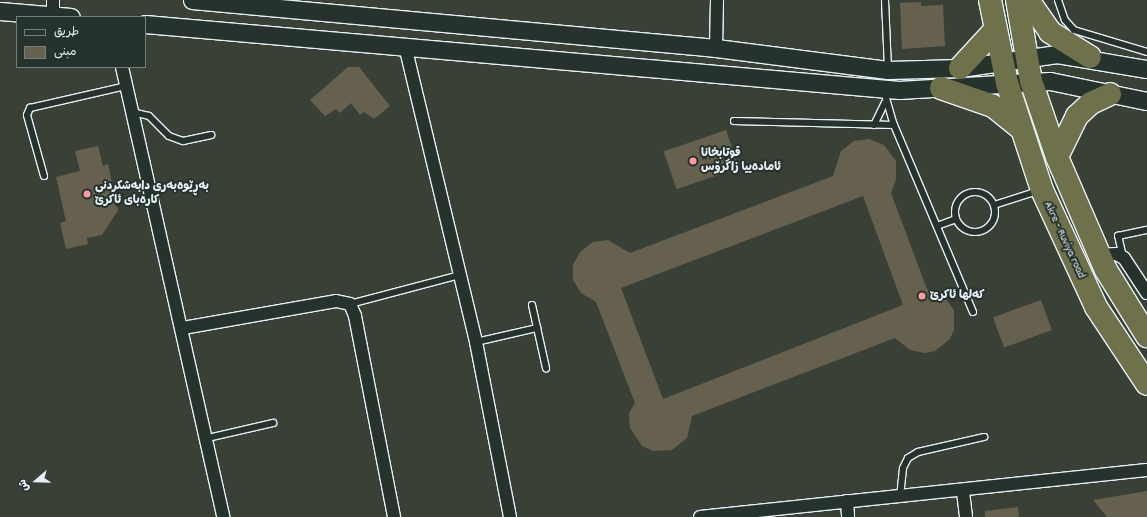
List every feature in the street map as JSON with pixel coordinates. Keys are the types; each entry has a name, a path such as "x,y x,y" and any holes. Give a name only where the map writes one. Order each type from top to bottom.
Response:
{"highway":[{"name":"Akre - Ruviya road","path":"990,0 1007,83 1020,128 1042,190 1096,307 1147,384"},
{"path":"1017,0 1031,81 1057,157 1100,255 1147,336"},
{"path":"1028,0 1050,32 1090,57"},
{"path":"960,68 995,30"},
{"path":"941,88 994,106 1020,128"},
{"path":"1057,157 1077,116 1091,103 1110,94"}],"street":[{"path":"192,0 257,4 716,48 888,70 960,68 1057,54 1090,57 1147,69"},
{"path":"716,48 718,0"},
{"path":"0,11 53,8 69,16"},
{"path":"146,24 543,59 885,95 941,88 1031,81 1050,81 1147,101"},
{"path":"543,59 546,32"},
{"path":"405,46 476,342 510,517"},
{"path":"122,68 208,438 224,517"},
{"path":"1100,255 1116,254 1124,258 1147,293"},
{"path":"183,328 336,301 350,304 355,316 394,517"},
{"path":"700,517 847,501 963,492 1147,470"},
{"path":"963,492 966,517"},
{"path":"847,501 848,517"}],"lane":[{"path":"886,0 888,70"},
{"path":"1058,0 1065,20 1074,30 1147,52"},
{"path":"44,176 27,116 30,108 126,86"},
{"path":"874,125 885,95"},
{"path":"885,95 894,125 973,312"},
{"path":"132,112 150,116 169,136 183,140 211,135"},
{"path":"734,121 894,125"},
{"path":"994,205 1042,190"},
{"path":"971,192 985,194 994,205 994,218 982,231 969,232 956,219 959,199 971,192"},
{"path":"937,226 956,219"},
{"path":"1124,258 1118,236 1147,230"},
{"path":"350,304 460,275"},
{"path":"532,305 546,368"},
{"path":"476,342 537,328"},
{"path":"208,438 273,423"},
{"path":"900,497 903,468 908,458 918,452 984,437"}],"building":[{"path":"921,2 921,6 943,5 945,46 902,49 900,3"},
{"path":"348,67 359,67 390,106 374,119 364,112 360,115 351,103 340,113 336,109 325,116 310,100"},
{"path":"726,130 739,168 677,189 664,151"},
{"name":"کەلها ئاکرێ","path":"869,139 884,145 896,161 896,180 891,193 927,289 942,294 954,310 954,330 950,339 935,351 925,353 910,350 895,338 692,416 687,438 672,450 653,451 642,446 630,428 629,413 635,403 596,302 581,293 573,280 573,265 580,252 593,242 608,240 630,253 833,176 841,151 854,141","holes":["863,196 903,305 663,399 621,288"]},
{"name":"بەڕێوەبەری دابەشکردنی کارەبای ئاکرێ","path":"98,146 103,166 108,164 118,210 102,235 87,238 88,244 66,249 60,223 66,221 56,177 80,171 75,151"},
{"path":"1041,300 1052,330 1004,348 993,317"},
{"path":"1147,491 1147,517 1107,517 1093,500"},
{"path":"1018,507 1019,517 985,517 985,511"}],"place":[{"name":"قوتابخانا ئامادەییا زاگرۆس","path":"693,161"},
{"name":"بەڕێوەبەری دابەشکردنی کارەبای ئاکرێ","path":"87,194"},
{"name":"کەلها ئاکرێ","path":"922,296"}]}
